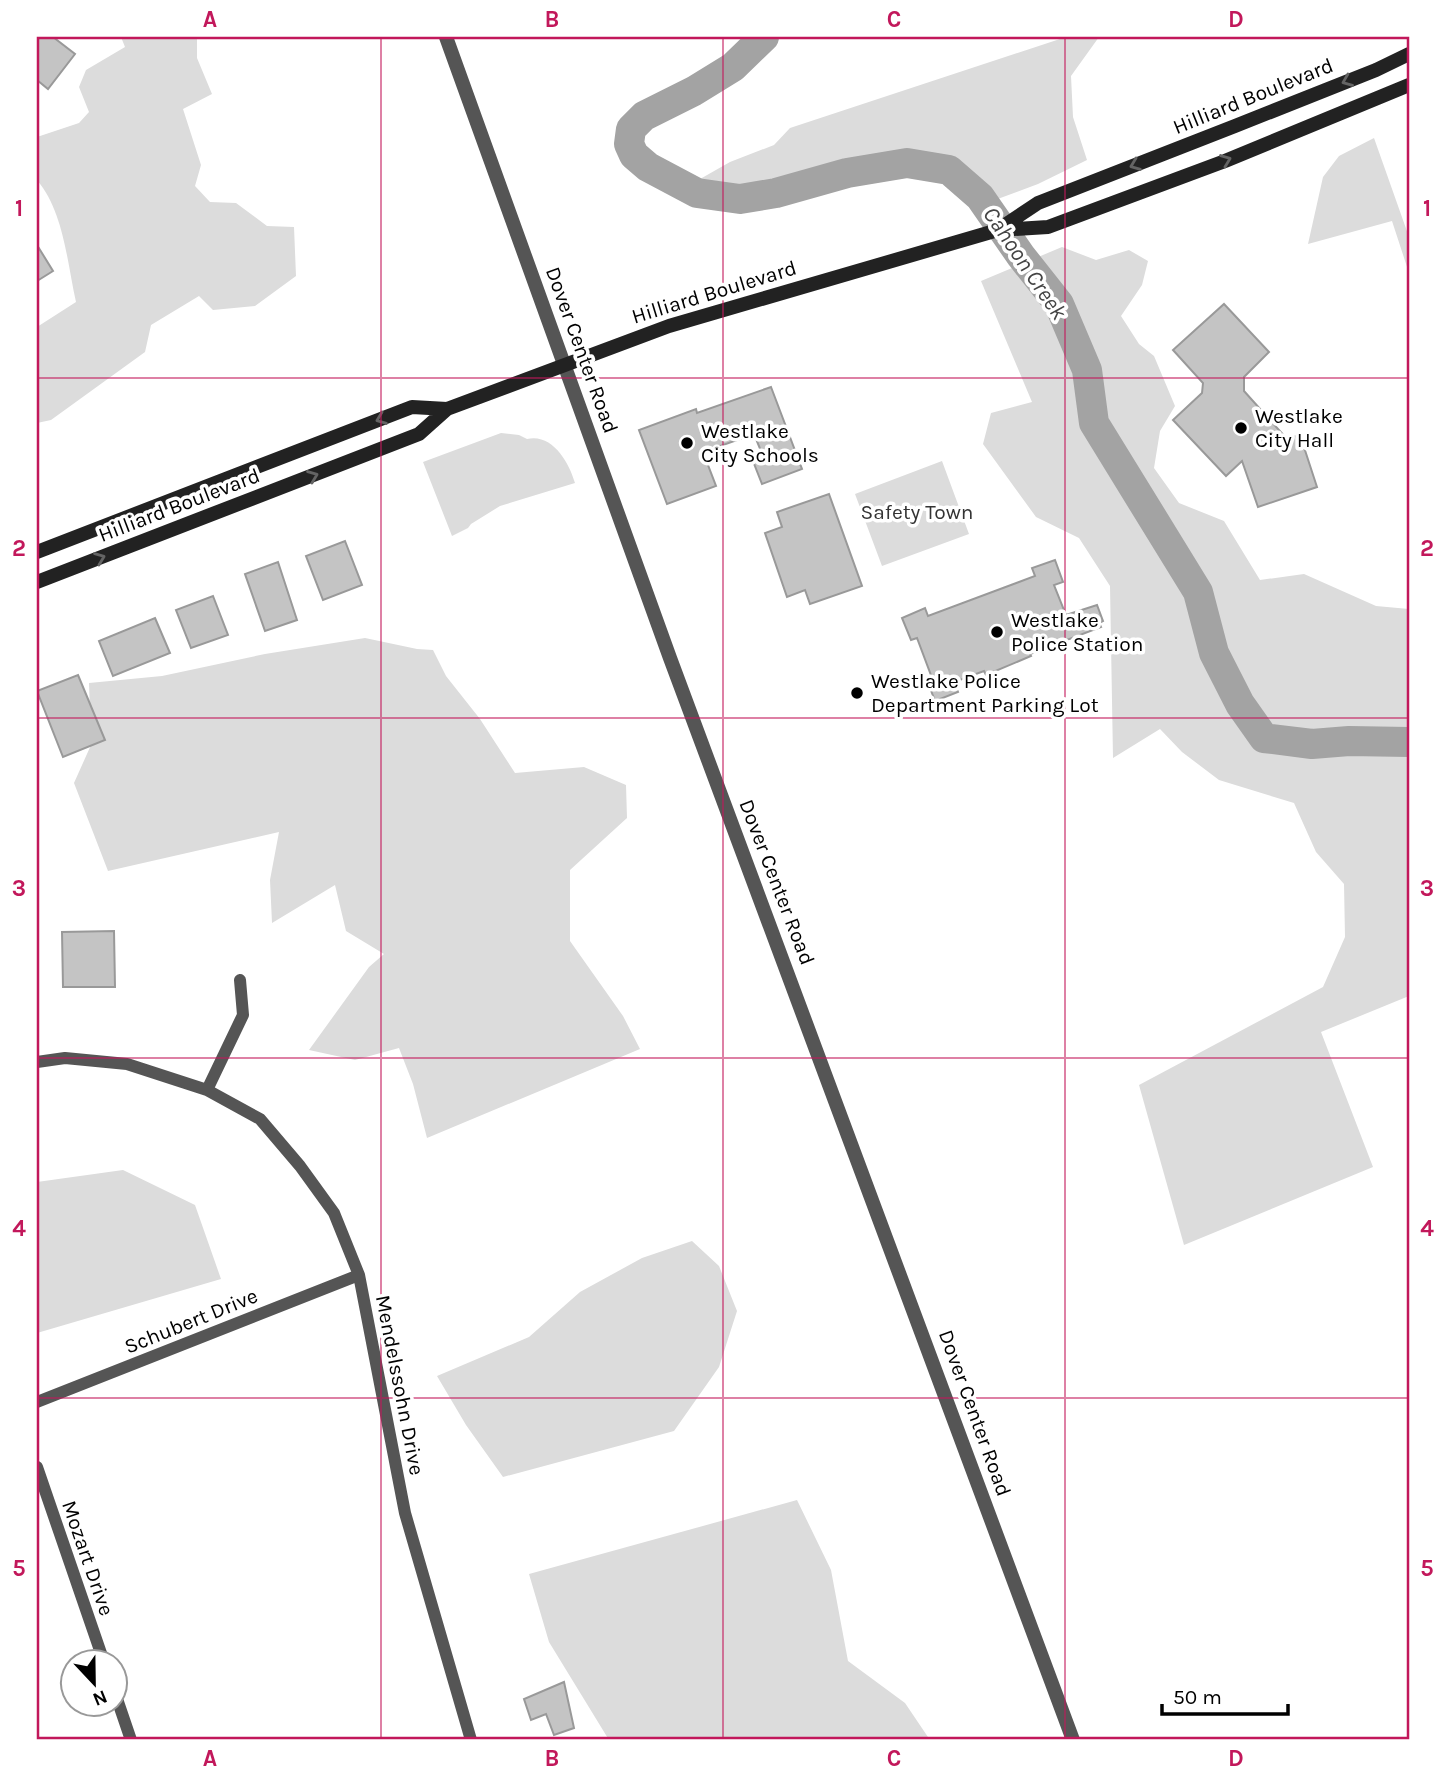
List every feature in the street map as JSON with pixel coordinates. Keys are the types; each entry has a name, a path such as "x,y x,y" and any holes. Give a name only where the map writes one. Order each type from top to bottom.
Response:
{"main road":[{"name":"Hilliard Boulevard","path":"998,230 1038,203 1364,75 1409,54"},
{"name":"Hilliard Boulevard","path":"37,582 419,434 447,409 668,326 998,230 1048,227 1225,160 1409,85"},
{"name":"Hilliard Boulevard","path":"37,552 412,407 447,409"}],"street":[{"name":"Dover Center Road","path":"446,37 670,658 1073,1740"},
{"path":"206,1090 243,1015 240,980"},
{"name":"Mendelssohn Drive","path":"37,1062 65,1058 127,1064 206,1090 260,1119 300,1166 334,1213 359,1275 405,1513 471,1740"},
{"name":"Schubert Drive","path":"37,1402 359,1275"},
{"name":"Mozart Drive","path":"37,1467 100,1648"},
{"path":"124,1718 131,1740"}],"green space":[{"path":"121,37 197,37 197,58 212,94 183,109 201,165 195,186 210,202 236,203 267,226 294,227 296,276 255,306 213,310 199,296 151,325 145,352 51,420 37,423 37,327 76,302 59,222 37,180 37,137 79,123 89,112 79,87 86,70 125,47"},
{"path":"1066,37 1099,37 1071,76 1073,117 1087,160 1038,184 995,200 980,197 949,170 907,163 847,173 776,193 740,199 697,193 693,183 730,162 774,145 790,128"},
{"path":"1374,138 1409,237 1409,273 1392,221 1308,244 1323,177 1339,156"},
{"path":"1062,247 1096,260 1129,250 1148,261 1142,285 1121,316 1139,344 1154,356 1175,406 1160,431 1154,468 1179,503 1224,521 1260,580 1304,574 1376,606 1409,609 1409,996 1321,1032 1373,1167 1184,1245 1139,1085 1323,987 1345,937 1344,884 1316,852 1294,803 1219,780 1182,752 1160,729 1113,758 1110,586 1079,538 1036,517 983,444 991,413 1032,402 981,281"},
{"path":"501,433 527,439 536,438 552,445 564,458 575,483 500,506 452,536 423,462"},
{"name":"Safety Town","path":"942,461 969,534 882,566 855,494"},
{"path":"365,638 433,650 446,676 480,719 515,773 584,767 626,785 627,818 570,870 570,941 623,1016 640,1049 427,1138 413,1084 399,1048 355,1060 309,1050 369,967 384,954 346,931 335,885 272,923 270,880 279,832 108,871 74,783 91,745 89,683 162,676 265,654"},
{"path":"123,1170 195,1205 221,1279 37,1333 37,1182"},
{"path":"692,1241 719,1266 737,1311 719,1367 674,1431 503,1477 466,1425 437,1376 529,1337 580,1292 642,1258"},
{"path":"797,1500 831,1570 848,1661 905,1703 930,1740 609,1740 549,1642 529,1574"}],"building":[{"path":"37,37 53,37 75,54 48,89 37,80"},
{"path":"37,245 53,271 37,281"},
{"path":"1224,304 1269,352 1244,377 1244,391 1287,439 1300,435 1317,487 1258,507 1242,461 1226,476 1173,420 1202,393 1203,383 1173,350"},
{"name":"Westlake City Schools","path":"771,387 802,469 762,484 751,456 761,451 754,434 703,452 716,486 667,504 639,430 696,409 697,413"},
{"path":"829,494 862,586 810,604 805,590 787,597 765,533 782,527 777,512"},
{"path":"345,541 362,585 323,600 306,556"},
{"name":"Westlake Police Station","path":"1055,560 1063,582 1054,585 1066,615 1097,605 1103,621 1099,623 1101,627 1030,654 1031,656 986,675 984,671 954,682 958,692 935,701 927,680 932,678 917,638 911,640 902,618 925,608 928,616 1035,576 1032,568"},
{"path":"278,562 297,620 265,631 245,574"},
{"path":"213,596 228,635 191,648 176,610"},
{"path":"155,618 170,653 113,676 99,641"},
{"path":"78,675 105,740 63,757 37,691"},
{"path":"114,931 115,987 63,987 62,932"},
{"path":"564,1682 574,1728 554,1735 546,1714 531,1720 524,1699"}],"waterway":[{"name":"Cahoon Creek","path":"764,37 733,67 694,91 644,116 631,129 629,144 634,155 648,167 697,193 740,199 776,193 847,173 907,163 949,170 980,197 1059,304 1087,370 1094,423 1198,592 1214,653 1240,704 1264,738 1312,744 1349,741 1409,742"}],"place":[{"name":"Westlake City Hall","path":"1241,428"},
{"name":"Westlake City Schools","path":"687,443"},
{"name":"Westlake Police Station","path":"997,632"},
{"name":"Westlake Police Department Parking Lot","path":"857,693"}]}
